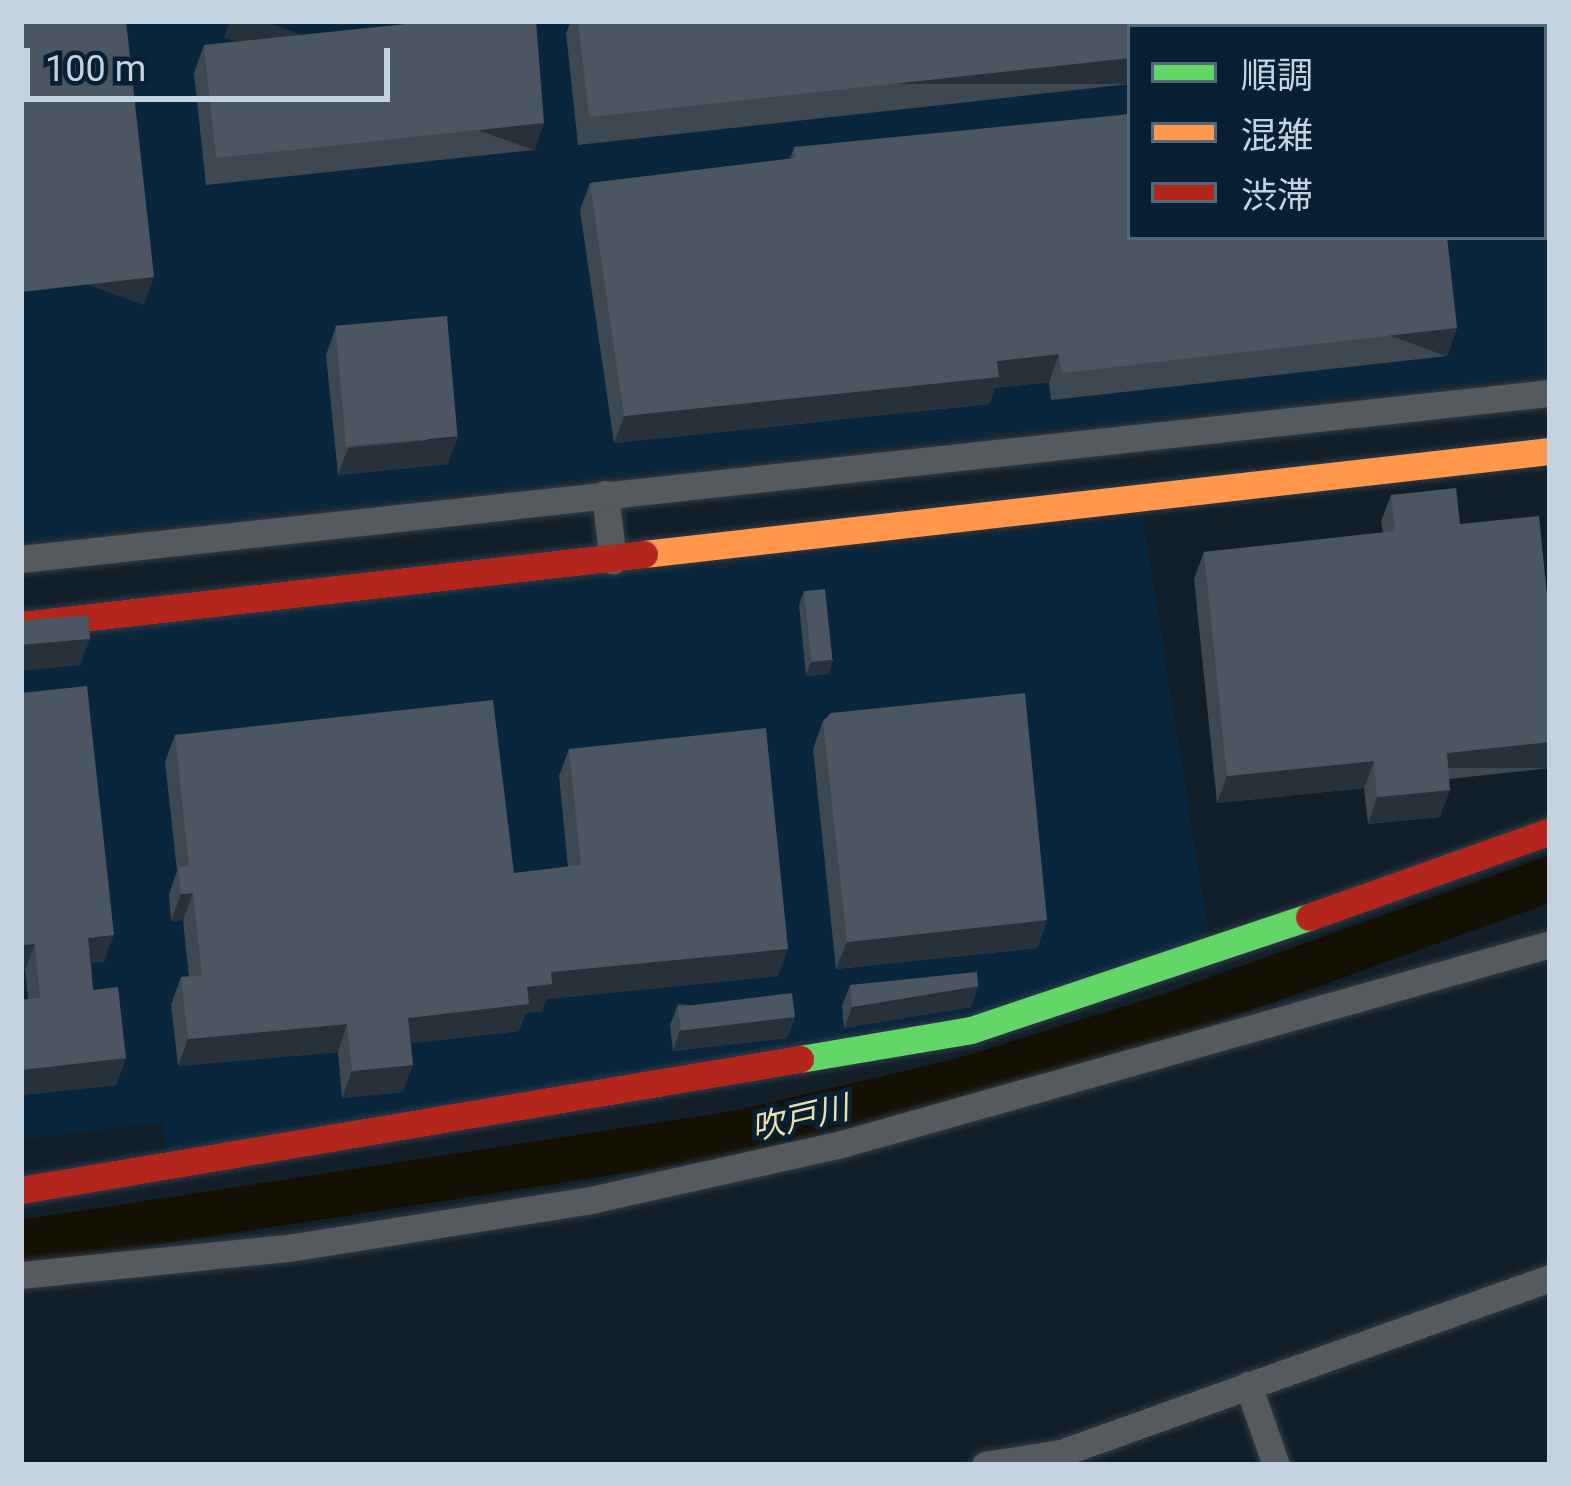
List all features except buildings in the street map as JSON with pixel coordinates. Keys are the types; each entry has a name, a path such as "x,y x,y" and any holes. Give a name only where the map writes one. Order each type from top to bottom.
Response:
{"street":[{"path":"21,559 1550,393"},
{"path":"21,625 1550,451"},
{"path":"605,494 613,561"},
{"path":"21,1190 971,1030 1072,1001 1550,831"},
{"path":"21,1275 288,1248 591,1200 845,1144 1550,944"},
{"path":"985,1465 1061,1453 1550,1278"},
{"path":"1248,1385 1276,1465"}],"shaded area":[{"path":"21,21 1550,21 1550,375 21,542"},
{"path":"1143,518 1210,942 963,1022 168,1158 162,1123 21,1140 21,638"}],"waterway":[{"name":"吹戸川","path":"21,1242 735,1133 955,1082 1173,1014 1550,878"}],"traffic: fast":[{"path":"800,1059 971,1030 1309,917"}],"traffic: slow":[{"path":"644,554 1550,451"}],"traffic: jam":[{"path":"21,625 644,554"},
{"path":"1309,917 1550,831"},
{"path":"21,1190 800,1059"}]}
